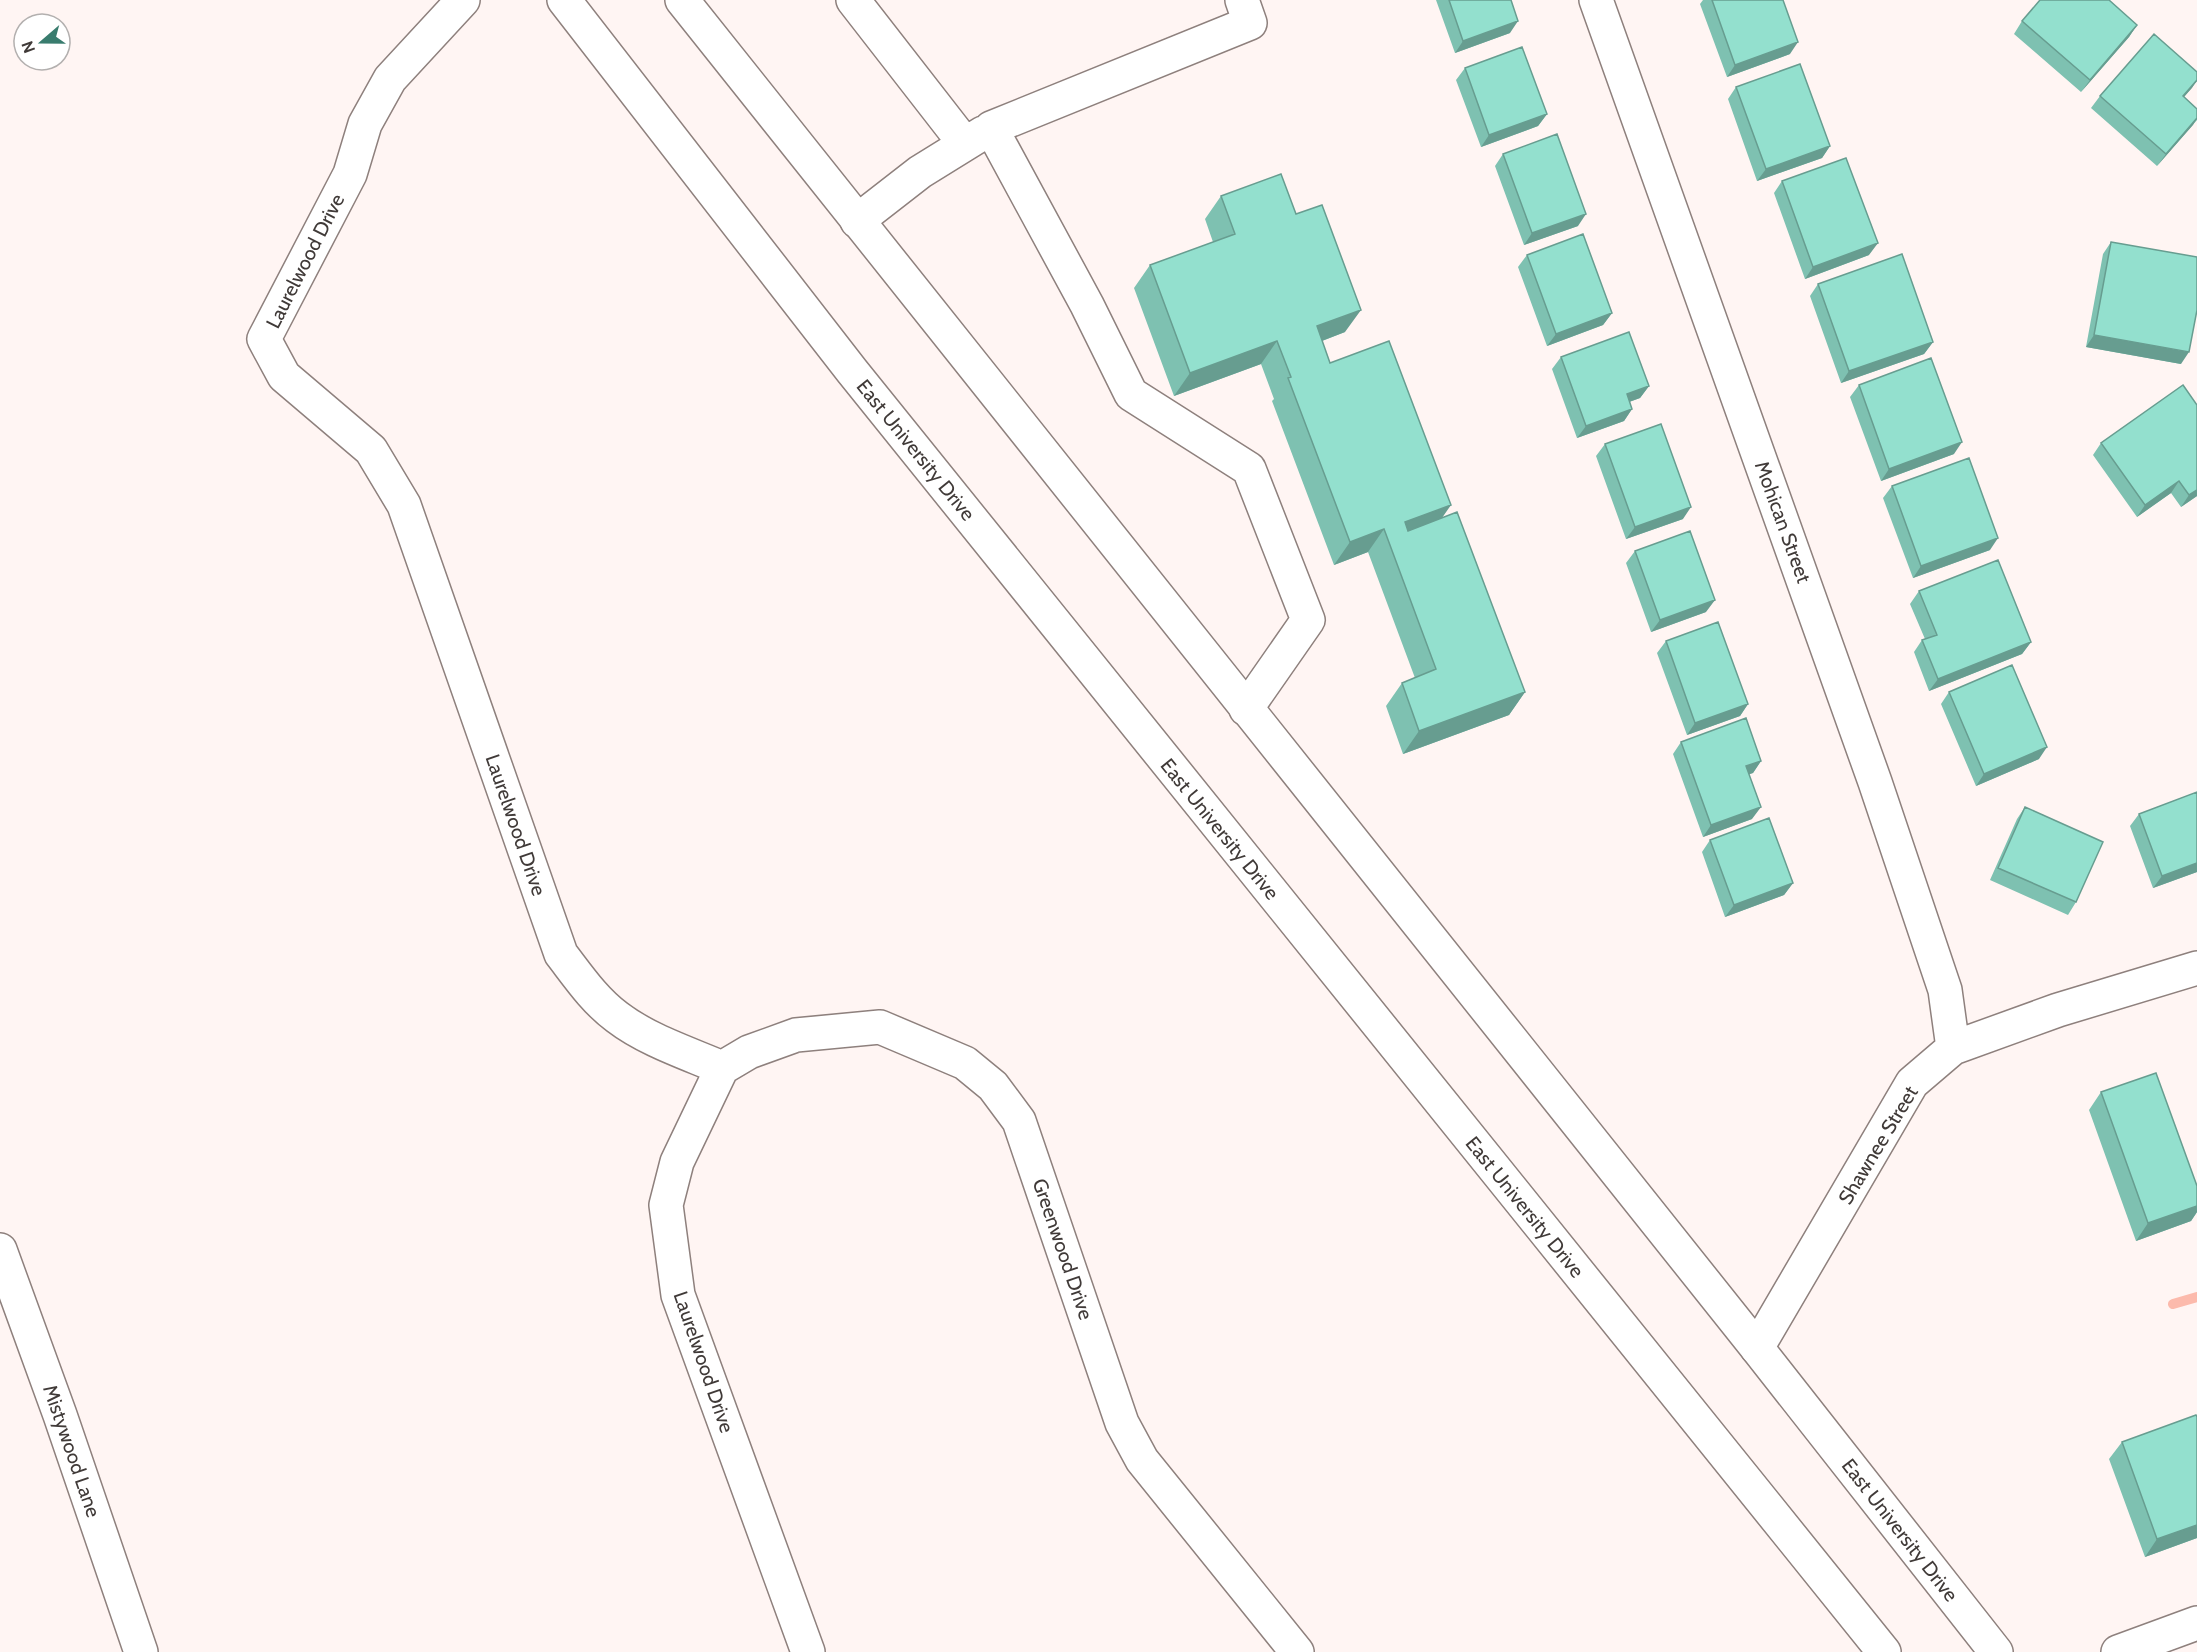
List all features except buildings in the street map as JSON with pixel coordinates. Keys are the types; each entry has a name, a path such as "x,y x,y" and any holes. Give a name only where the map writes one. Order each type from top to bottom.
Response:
{"street":[{"name":"Laurelwood Drive","path":"463,0 390,79 365,124 350,174 264,339 284,376 371,450 404,505 561,954 587,989 617,1017 659,1041 722,1068 677,1162 666,1205 678,1295 808,1652"},
{"name":"East University Drive","path":"564,0 860,381 1884,1652"},
{"name":"East University Drive","path":"682,0 1757,1348 1996,1652"},
{"path":"853,0 978,136 1087,305 1131,394 1249,469 1308,620 1246,709"},
{"path":"857,221 920,172 978,136 1250,23 1242,0"},
{"name":"Mohican Street","path":"1596,0 1875,782 1945,990 1953,1048"},
{"name":"Shawnee Street","path":"1757,1348 1912,1083 1953,1048 2058,1010 2197,968"},
{"name":"Greenwood Drive","path":"722,1068 749,1052 796,1035 880,1027 965,1063 993,1086 1019,1121 1122,1423 1142,1460 1297,1652"},
{"name":"Mistywood Lane","path":"0,1250 60,1414 141,1652"},
{"path":"2118,1652 2197,1623"}],"waterway":[{"path":"2173,1304 2197,1297"}]}
